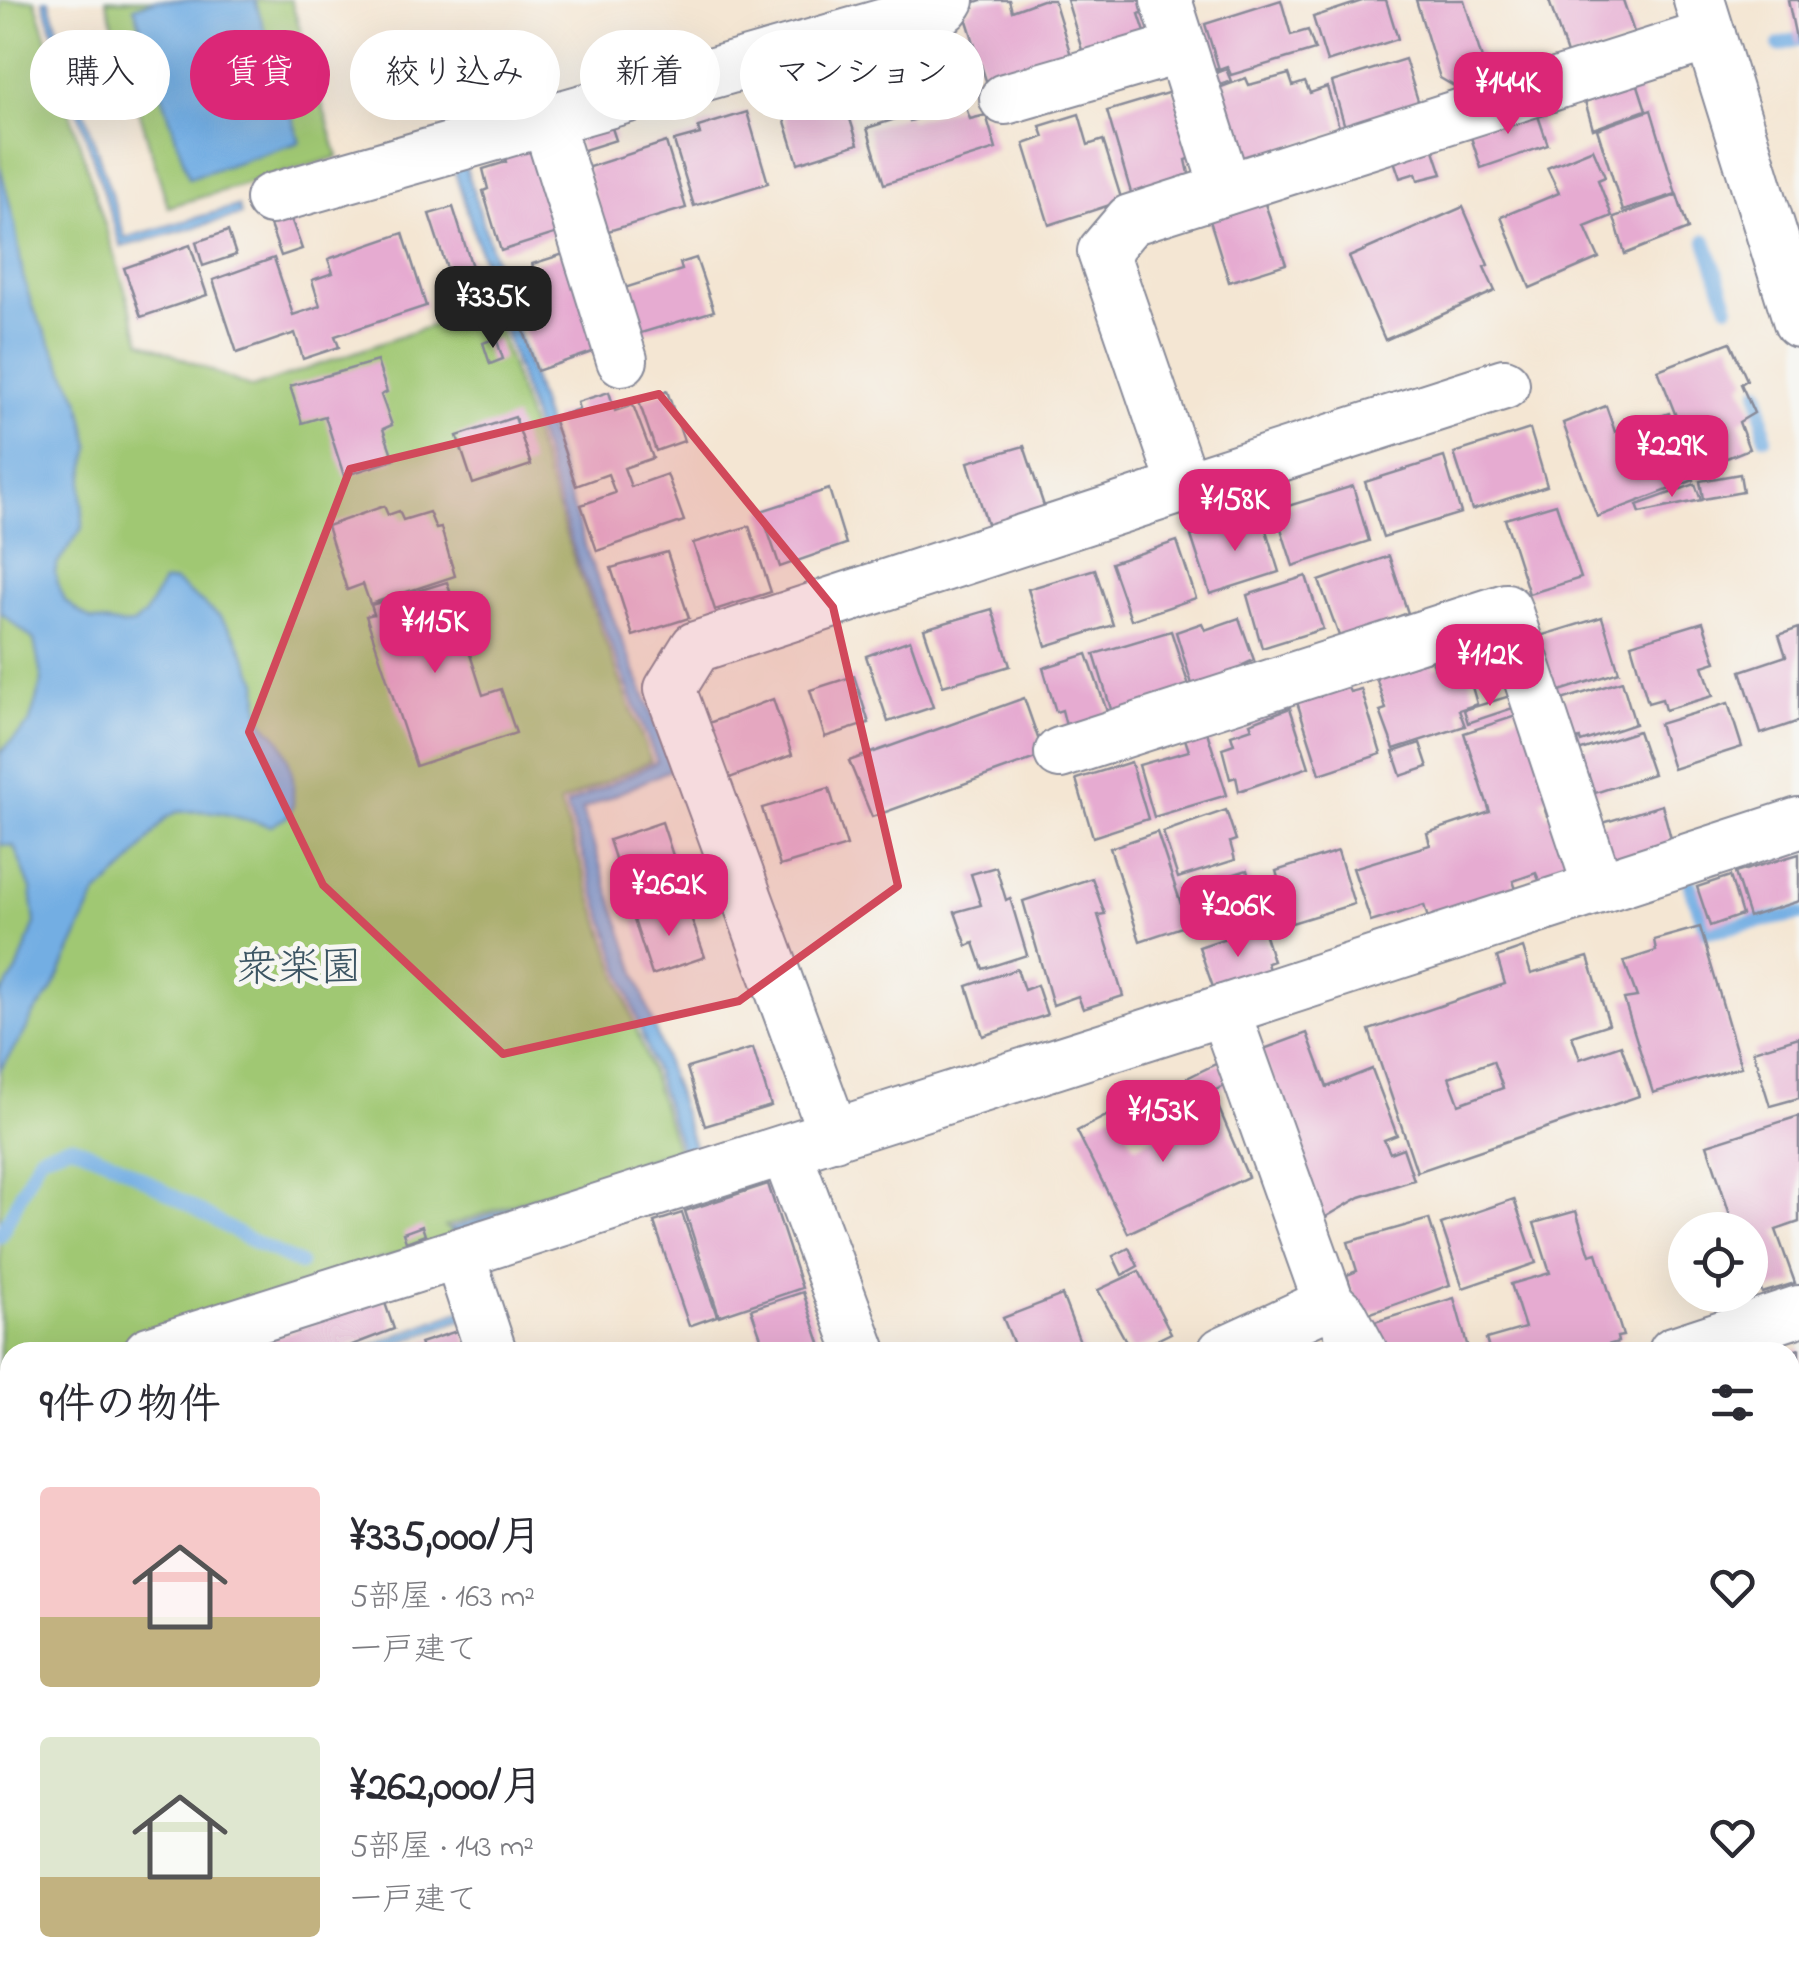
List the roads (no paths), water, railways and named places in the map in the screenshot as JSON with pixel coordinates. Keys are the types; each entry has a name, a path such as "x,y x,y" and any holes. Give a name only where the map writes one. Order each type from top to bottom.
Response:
{"street":[{"path":"271,199 944,7 949,0"},
{"path":"1166,0 1226,189"},
{"path":"1184,487 1103,252 1130,220 1704,18 1799,322"},
{"path":"1006,99 1181,48"},
{"path":"547,121 622,360"},
{"path":"834,1135 670,689 696,648 1504,384"},
{"path":"1060,753 1506,609 1599,888"},
{"path":"181,1342 1799,823"},
{"path":"1224,1010 1330,1303 1342,1315 1357,1342"},
{"path":"786,1151 857,1342"},
{"path":"459,1255 488,1342"},
{"path":"1245,1342 1330,1303"},
{"path":"1704,1342 1799,1310"}],"water":[{"path":"43,0 49,0 59,30 52,30"},
{"path":"156,0 255,0 265,30 190,30 190,120 293,120 300,142 189,178 170,119 170,30 141,30 134,7"},
{"path":"81,120 87,120 125,238 238,206 241,215 121,247"},
{"path":"462,156 588,555 674,768 582,810 699,1162 485,1233 516,1342 495,1342 466,1318 402,1342 380,1342 463,1310 467,1240 450,1229 681,1150 566,805 657,762 577,559 451,159"},
{"path":"0,166 32,306 80,401 90,446 82,486 83,527 55,572 65,601 91,620 133,624 144,616 163,582 174,581 219,616 236,637 258,682 259,709 288,758 293,805 288,816 271,826 204,811 177,812 166,818 126,868 96,895 52,991 0,1070 0,996 17,971 35,923 31,889 14,846 0,844 0,753 29,724 42,681 34,640 0,612"}],"waterway":[{"path":"1779,45 1799,39"},
{"path":"1706,241 1728,306"},
{"path":"1759,391 1765,437"},
{"path":"1690,885 1707,931 1799,914"},
{"path":"0,1236 40,1155 71,1145 116,1163 242,1236 300,1264"}],"park label":[{"name":"衆楽園","path":"299,965"}]}
